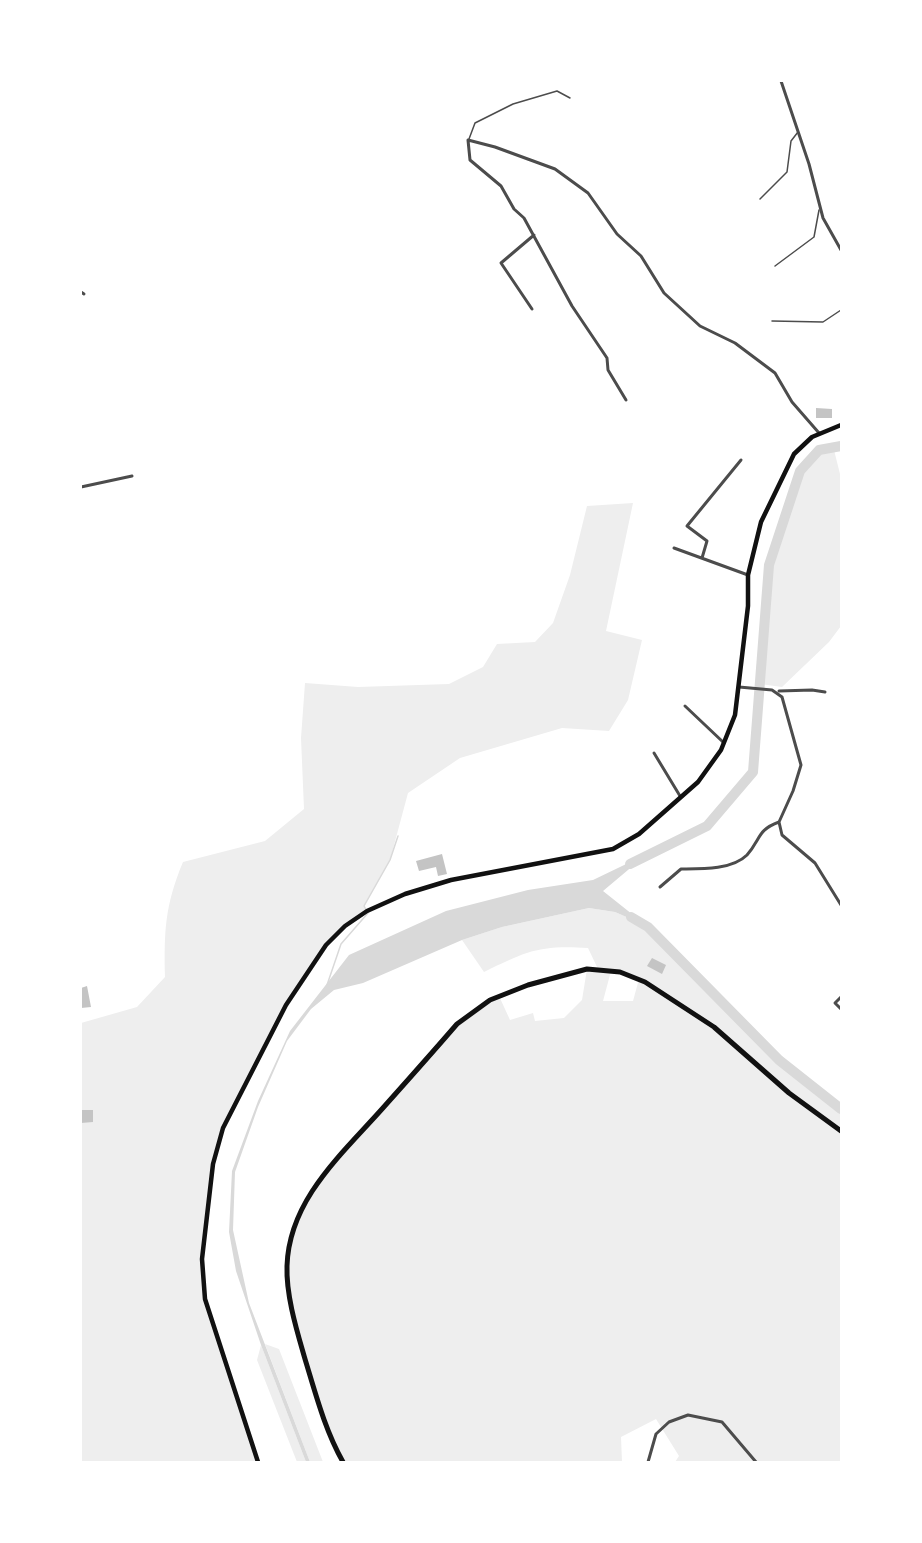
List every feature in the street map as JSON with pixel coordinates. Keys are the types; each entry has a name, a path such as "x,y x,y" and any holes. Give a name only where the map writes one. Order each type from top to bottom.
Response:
{"main road":[{"path":"258,1462 205,1299 201,1259 213,1164 223,1128 296,988 336,934 376,906 405,894 451,880 613,849 639,834 702,777 725,743 735,715 748,606 748,575 755,540 771,499 794,454 812,437 841,425"},
{"path":"343,1462 322,1416 302,1349 289,1288 287,1266 294,1231 307,1199 326,1172 458,1024 474,1010 510,991 575,971 599,969 632,976 714,1027 784,1089 841,1131"}],"street":[{"path":"781,81 799,131 823,219 841,250"},
{"path":"626,400 608,370 607,358 572,306 534,235 501,186 470,160 468,140 495,147 555,169 588,194 616,234 641,256 664,293 700,326 735,343 775,373 792,402 819,433"},
{"path":"532,309 501,262 534,235"},
{"path":"702,558 707,541 687,526 741,460"},
{"path":"81,487 132,476"},
{"path":"674,548 748,575"},
{"path":"739,687 775,691 825,692"},
{"path":"775,691 782,697 801,765 793,791 779,822 782,835 806,852 841,905"},
{"path":"685,706 725,743"},
{"path":"654,753 681,798"},
{"path":"660,888 681,869 708,869 746,856 764,828 779,822"},
{"path":"841,997 835,1003 841,1009"},
{"path":"648,1462 656,1434 669,1422 688,1415 722,1422 756,1462"}],"lane":[{"path":"468,140 475,123 513,104 557,91 570,98"},
{"path":"760,199 787,172 791,141 799,131"},
{"path":"775,266 814,237 820,206"},
{"path":"772,321 823,322 841,310"}],"shaded area":[{"path":"833,446 841,478 841,626 829,642 782,687 760,684 769,565 800,471 819,450"},
{"path":"633,503 606,631 642,640 628,700 609,731 562,728 460,758 408,793 390,860 364,906 367,911 336,934 286,1005 217,1144 202,1259 205,1299 258,1462 81,1462 81,1023 137,1007 165,977 169,905 183,862 265,841 304,809 301,738 305,683 358,687 449,684 483,667 497,644 535,642 553,623 570,575 587,506"},
{"path":"647,854 603,891 647,926 615,912 589,908 502,927 462,940 363,983 334,990 311,1009 287,1041 258,1107 235,1172 233,1230 249,1303 310,1462 306,1462 261,1345 236,1271 229,1232 232,1171 258,1101 290,1031 349,955 446,911 528,890 593,880"},
{"path":"589,908 615,912 647,926 779,1060 841,1109 841,1462 675,1462 679,1456 656,1419 621,1437 622,1462 343,1462 325,1424 288,1288 287,1266 294,1231 314,1188 468,1015 499,996 510,1020 533,1013 535,1021 564,1018 582,1000 587,969 598,969 588,948 534,951 484,972 462,940 502,927","holes":["611,971 639,979 633,1001 603,1001"]},
{"path":"265,1344 279,1349 323,1462 310,1462"},
{"path":"261,1345 306,1462 297,1462 257,1360"}],"building":[{"path":"816,408 832,409 832,418 816,418"},
{"path":"442,854 447,874 438,876 436,867 419,871 416,861"},
{"path":"652,958 666,965 662,974 647,966"},
{"path":"87,986 91,1007 81,1008 81,988"},
{"path":"81,1110 93,1110 93,1122 81,1123"}],"waterway":[{"path":"630,864 707,826 753,772 769,565 800,471 819,450 841,446"},
{"path":"327,985 341,944 368,913 364,906 390,860 398,836"},
{"path":"631,917 648,927 779,1060 841,1109"}]}
